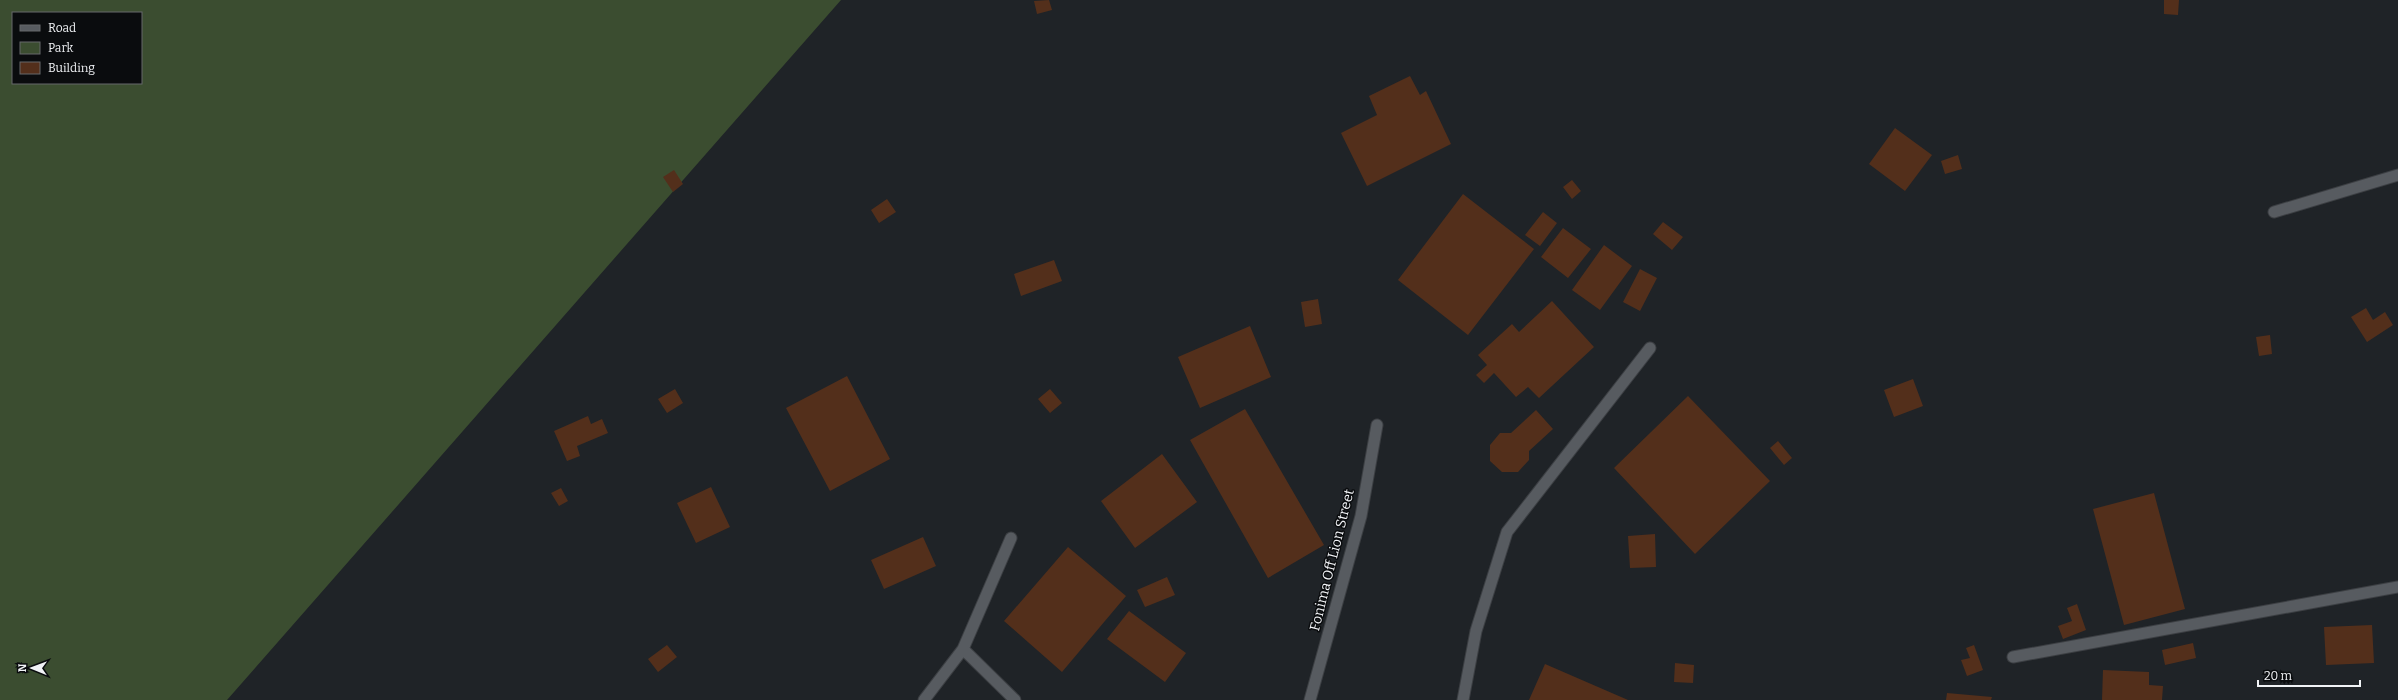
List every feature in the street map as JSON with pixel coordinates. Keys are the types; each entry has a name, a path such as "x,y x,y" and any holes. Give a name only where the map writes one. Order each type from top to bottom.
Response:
{"street":[{"path":"2274,212 2398,176"},
{"path":"1463,700 1476,631 1507,532 1650,348"},
{"name":"Fonima Off Lion Street","path":"1310,700 1361,516 1376,425"},
{"path":"924,700 963,649 1011,538"},
{"path":"2012,657 2398,586"},
{"path":"963,649 1015,700"}],"green space":[{"path":"0,0 841,0 227,700 0,700"}],"building":[{"path":"1049,0 1052,10 1037,14 1034,1"},
{"path":"2164,0 2179,0 2178,15 2164,14"},
{"path":"1410,76 1420,95 1426,91 1451,144 1367,186 1341,133 1377,115 1369,96"},
{"path":"1895,128 1932,155 1905,191 1869,164"},
{"path":"1958,155 1962,169 1945,174 1941,161"},
{"path":"674,170 683,184 673,192 663,177"},
{"path":"1572,180 1581,191 1572,199 1563,187"},
{"path":"1463,194 1534,249 1468,335 1398,280"},
{"path":"887,199 896,212 879,223 871,210"},
{"path":"1543,212 1557,223 1540,246 1525,235"},
{"path":"1663,222 1683,237 1672,250 1653,234"},
{"path":"1563,228 1591,249 1568,278 1541,257"},
{"path":"1604,245 1632,266 1600,310 1572,290"},
{"path":"1054,260 1062,281 1021,296 1014,274"},
{"path":"1640,269 1657,278 1640,311 1623,302"},
{"path":"1318,299 1322,324 1305,327 1301,302"},
{"path":"1552,301 1594,347 1539,398 1528,387 1516,397 1494,373 1484,383 1476,375 1487,365 1478,355 1512,324 1519,332"},
{"path":"2366,308 2373,320 2385,312 2393,325 2367,342 2351,317"},
{"path":"1250,326 1271,377 1200,408 1178,357"},
{"path":"2270,335 2272,354 2259,356 2256,337"},
{"path":"847,376 890,459 830,491 786,408"},
{"path":"1913,379 1923,406 1894,417 1884,390"},
{"path":"675,389 683,403 667,413 658,399"},
{"path":"1050,389 1062,403 1050,413 1038,399"},
{"path":"1688,396 1770,481 1695,554 1614,468"},
{"path":"1245,409 1324,545 1268,578 1190,440"},
{"path":"1536,410 1553,429 1529,451 1529,460 1518,472 1502,472 1490,461 1490,445 1500,433 1511,433"},
{"path":"588,416 591,424 602,419 608,433 577,446 580,456 567,461 554,431"},
{"path":"1778,441 1792,458 1784,465 1770,448"},
{"path":"1162,454 1197,502 1135,548 1101,501"},
{"path":"711,487 730,527 696,543 677,503"},
{"path":"561,488 568,501 559,506 551,493"},
{"path":"2154,493 2185,609 2124,625 2093,509"},
{"path":"1655,534 1656,567 1630,568 1628,536"},
{"path":"923,537 936,566 884,589 871,560"},
{"path":"1068,547 1126,596 1062,672 1004,621"},
{"path":"1167,577 1175,595 1145,607 1137,590"},
{"path":"2077,604 2086,630 2063,639 2058,626 2072,621 2067,608"},
{"path":"1129,611 1186,653 1165,682 1107,639"},
{"path":"2372,625 2374,663 2326,665 2324,627"},
{"path":"2193,643 2196,658 2165,665 2162,650"},
{"path":"667,645 677,657 658,672 648,659"},
{"path":"1974,645 1983,670 1967,676 1961,660 1970,658 1966,648"},
{"path":"1675,663 1694,665 1693,683 1674,682"},
{"path":"1545,664 1628,700 1529,700"},
{"path":"2103,670 2149,672 2149,685 2163,686 2162,700 2102,700"},
{"path":"1947,693 1992,697 1991,700 1946,700"}]}
